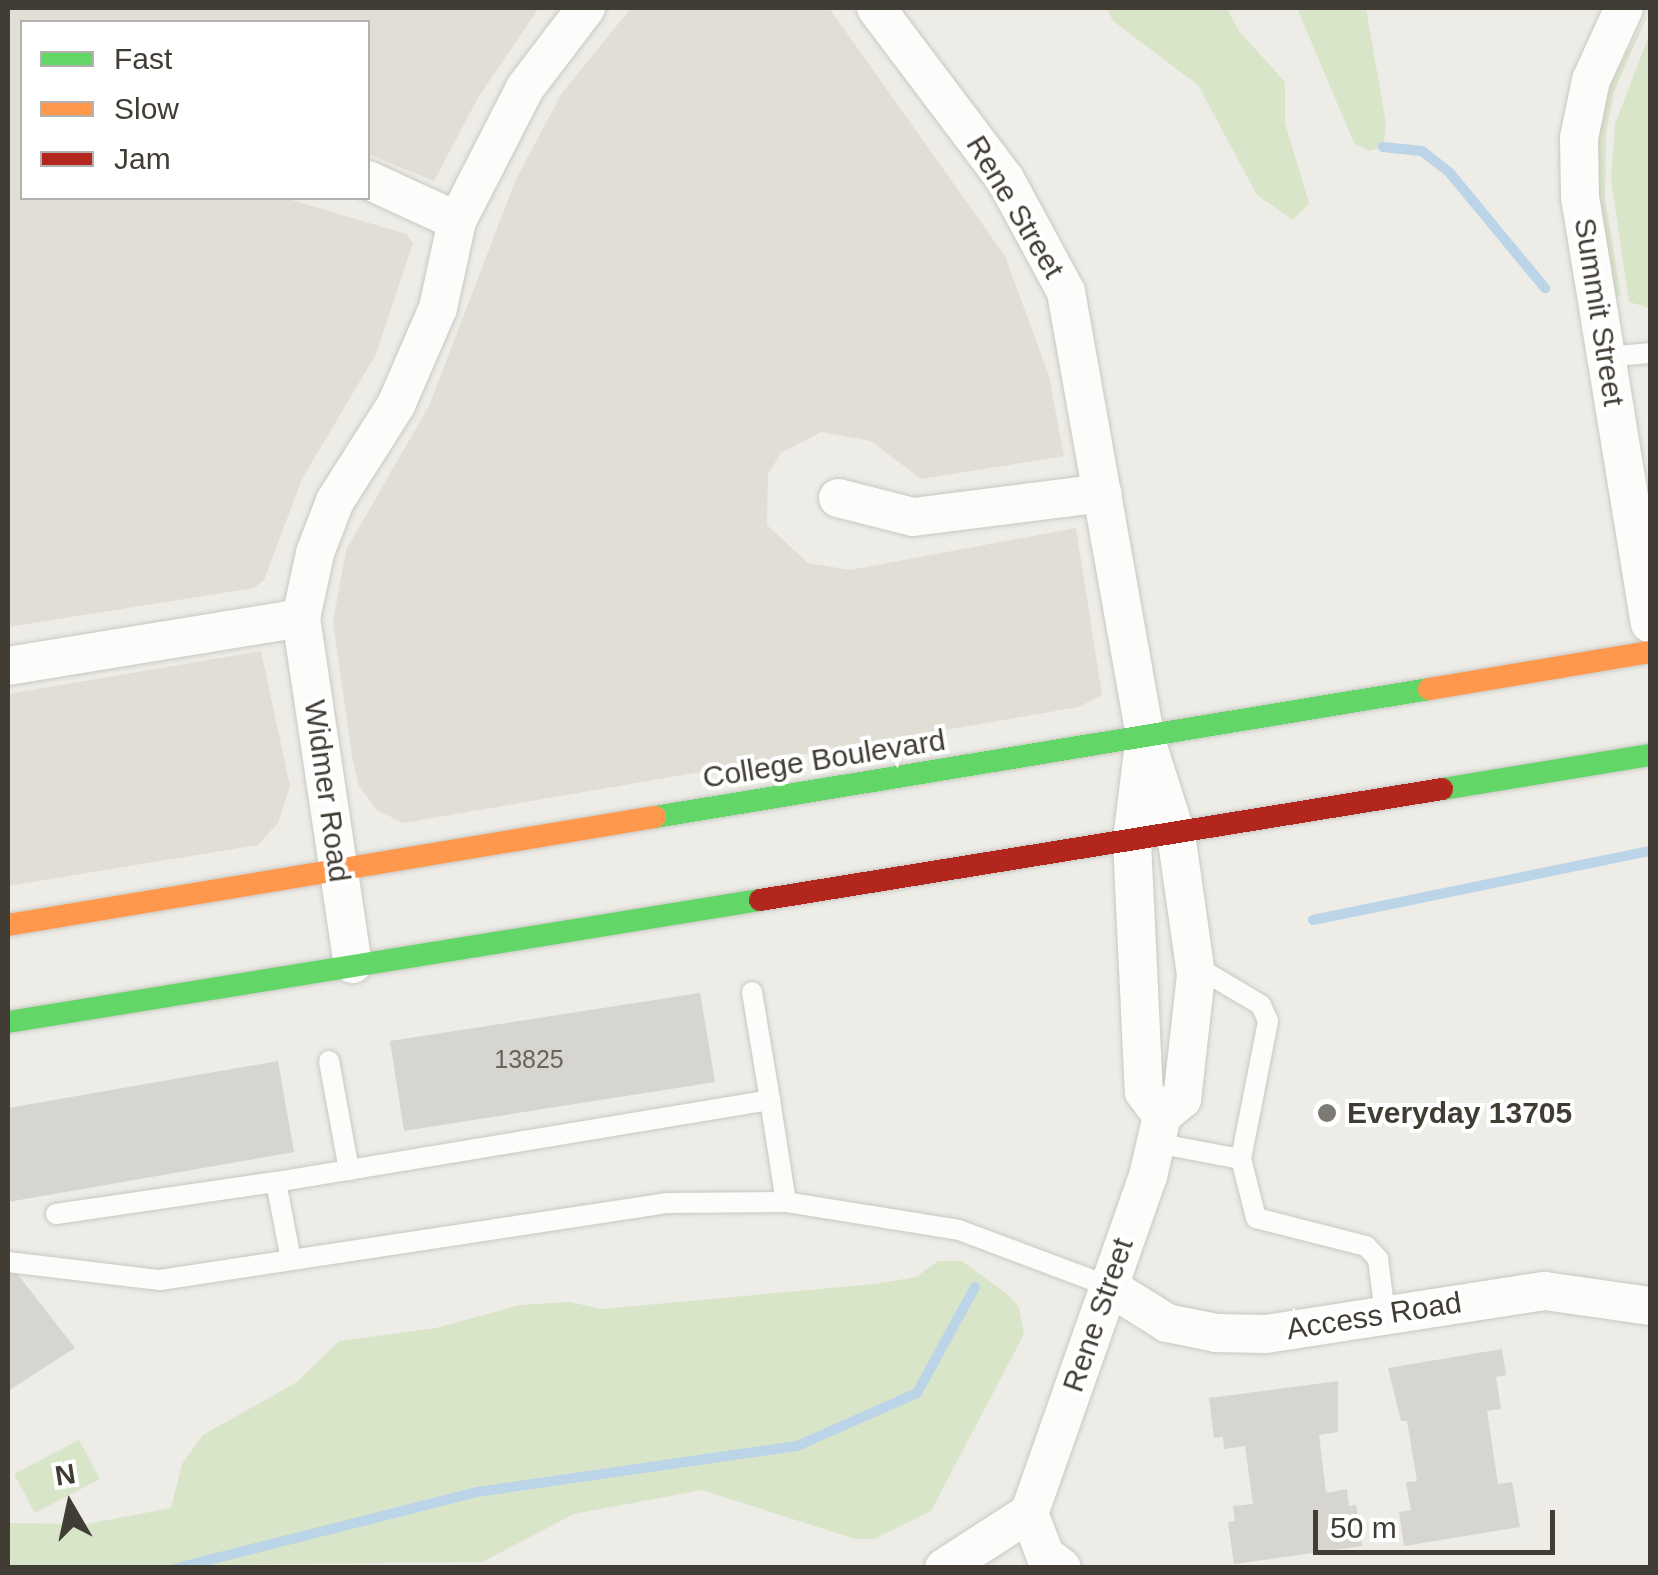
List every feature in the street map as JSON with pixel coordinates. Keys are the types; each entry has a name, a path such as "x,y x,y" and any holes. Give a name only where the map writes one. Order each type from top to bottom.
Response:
{"main road":[{"name":"College Boulevard","path":"8,925 1650,652"},
{"path":"8,1022 1650,755"}],"street":[{"path":"8,666 302,618 335,501 396,404 438,308 457,221 525,88 586,8"},
{"name":"Rene Street","path":"876,8 1005,179 1066,292 1145,737 1176,834 1194,965 1182,1099 1159,1130 1030,1513"},
{"name":"Summit Street","path":"1624,8 1590,80 1579,138 1580,197 1650,624"},
{"path":"370,181 457,221"},
{"path":"838,498 913,518 1102,494"},
{"name":"Widmer Road","path":"302,618 353,964"},
{"name":"Rene Street","path":"1145,737 1132,841 1144,1092 1159,1130"},
{"name":"Access Road","path":"1108,1286 1167,1322 1216,1333 1266,1334 1544,1291 1650,1306"},
{"path":"944,1568 1030,1513 1044,1555 1062,1568"}],"lane":[{"path":"1606,357 1650,353"},
{"path":"1194,965 1262,1006 1268,1021 1241,1159 1256,1218 1366,1246 1378,1259 1386,1314"},
{"path":"752,992 786,1202"},
{"path":"329,1062 349,1170"},
{"path":"56,1214 276,1182 770,1100"},
{"path":"1159,1130 1241,1159"},
{"path":"276,1182 291,1260"},
{"path":"8,1262 160,1280 667,1203 786,1202 959,1230 1108,1286"}],"shaded area":[{"path":"8,8 539,8 479,96 434,181 370,155 370,20 20,20 20,200 292,200 406,234 413,243 376,354 302,479 264,580 254,588 8,627"},
{"path":"631,8 829,8 1005,256 1049,376 1064,456 921,479 871,441 821,432 781,453 768,474 767,525 808,563 850,570 1076,528 1102,695 1079,707 403,823 377,810 359,786 352,756 333,622 346,550 429,406 516,179 562,93"},
{"path":"261,651 290,786 278,823 258,845 8,886 8,694"}],"green space":[{"path":"1106,8 1227,8 1239,31 1285,82 1285,123 1309,203 1293,220 1257,195 1198,85 1113,21"},
{"path":"1297,8 1366,8 1386,123 1383,147 1369,151 1354,143"},
{"path":"1650,8 1614,92 1606,133 1605,199 1621,296 1613,297 1598,208 1597,143 1605,95"},
{"path":"1650,33 1650,308 1629,302 1611,180 1615,124"},
{"path":"938,1261 962,1261 1007,1294 1019,1307 1024,1334 931,1511 874,1539 855,1539 702,1490 574,1514 482,1562 8,1567 8,1523 86,1524 171,1508 182,1464 203,1435 297,1382 339,1341 436,1328 520,1305 570,1302 601,1309 875,1284 916,1277"},
{"path":"79,1440 100,1479 35,1513 14,1474"}],"building":[{"path":"700,993 715,1082 404,1131 390,1041"},
{"path":"278,1061 294,1152 8,1202 8,1108"},
{"path":"12,1267 75,1348 8,1391 8,1270"},
{"path":"1502,1349 1506,1375 1496,1377 1501,1409 1487,1411 1498,1484 1512,1482 1520,1527 1404,1546 1399,1512 1411,1510 1406,1482 1417,1481 1407,1421 1401,1421 1388,1368"},
{"path":"1338,1381 1338,1432 1319,1435 1326,1493 1347,1489 1349,1506 1356,1505 1362,1546 1234,1564 1228,1522 1235,1521 1233,1506 1253,1504 1245,1446 1224,1449 1223,1437 1214,1438 1209,1398"}],"waterway":[{"path":"1383,147 1422,151 1449,172 1545,288"},
{"path":"1313,920 1649,851"},
{"path":"177,1568 477,1492 797,1446 917,1393 975,1287"}],"traffic: fast":[{"path":"655,817 1429,689"},
{"path":"1442,789 1650,755"},
{"path":"8,1022 760,900"}],"traffic: slow":[{"path":"1429,689 1650,652"},
{"path":"8,925 655,817"}],"traffic: jam":[{"path":"760,900 1442,789"}],"place":[{"name":"Everyday 13705","path":"1327,1113"}]}
